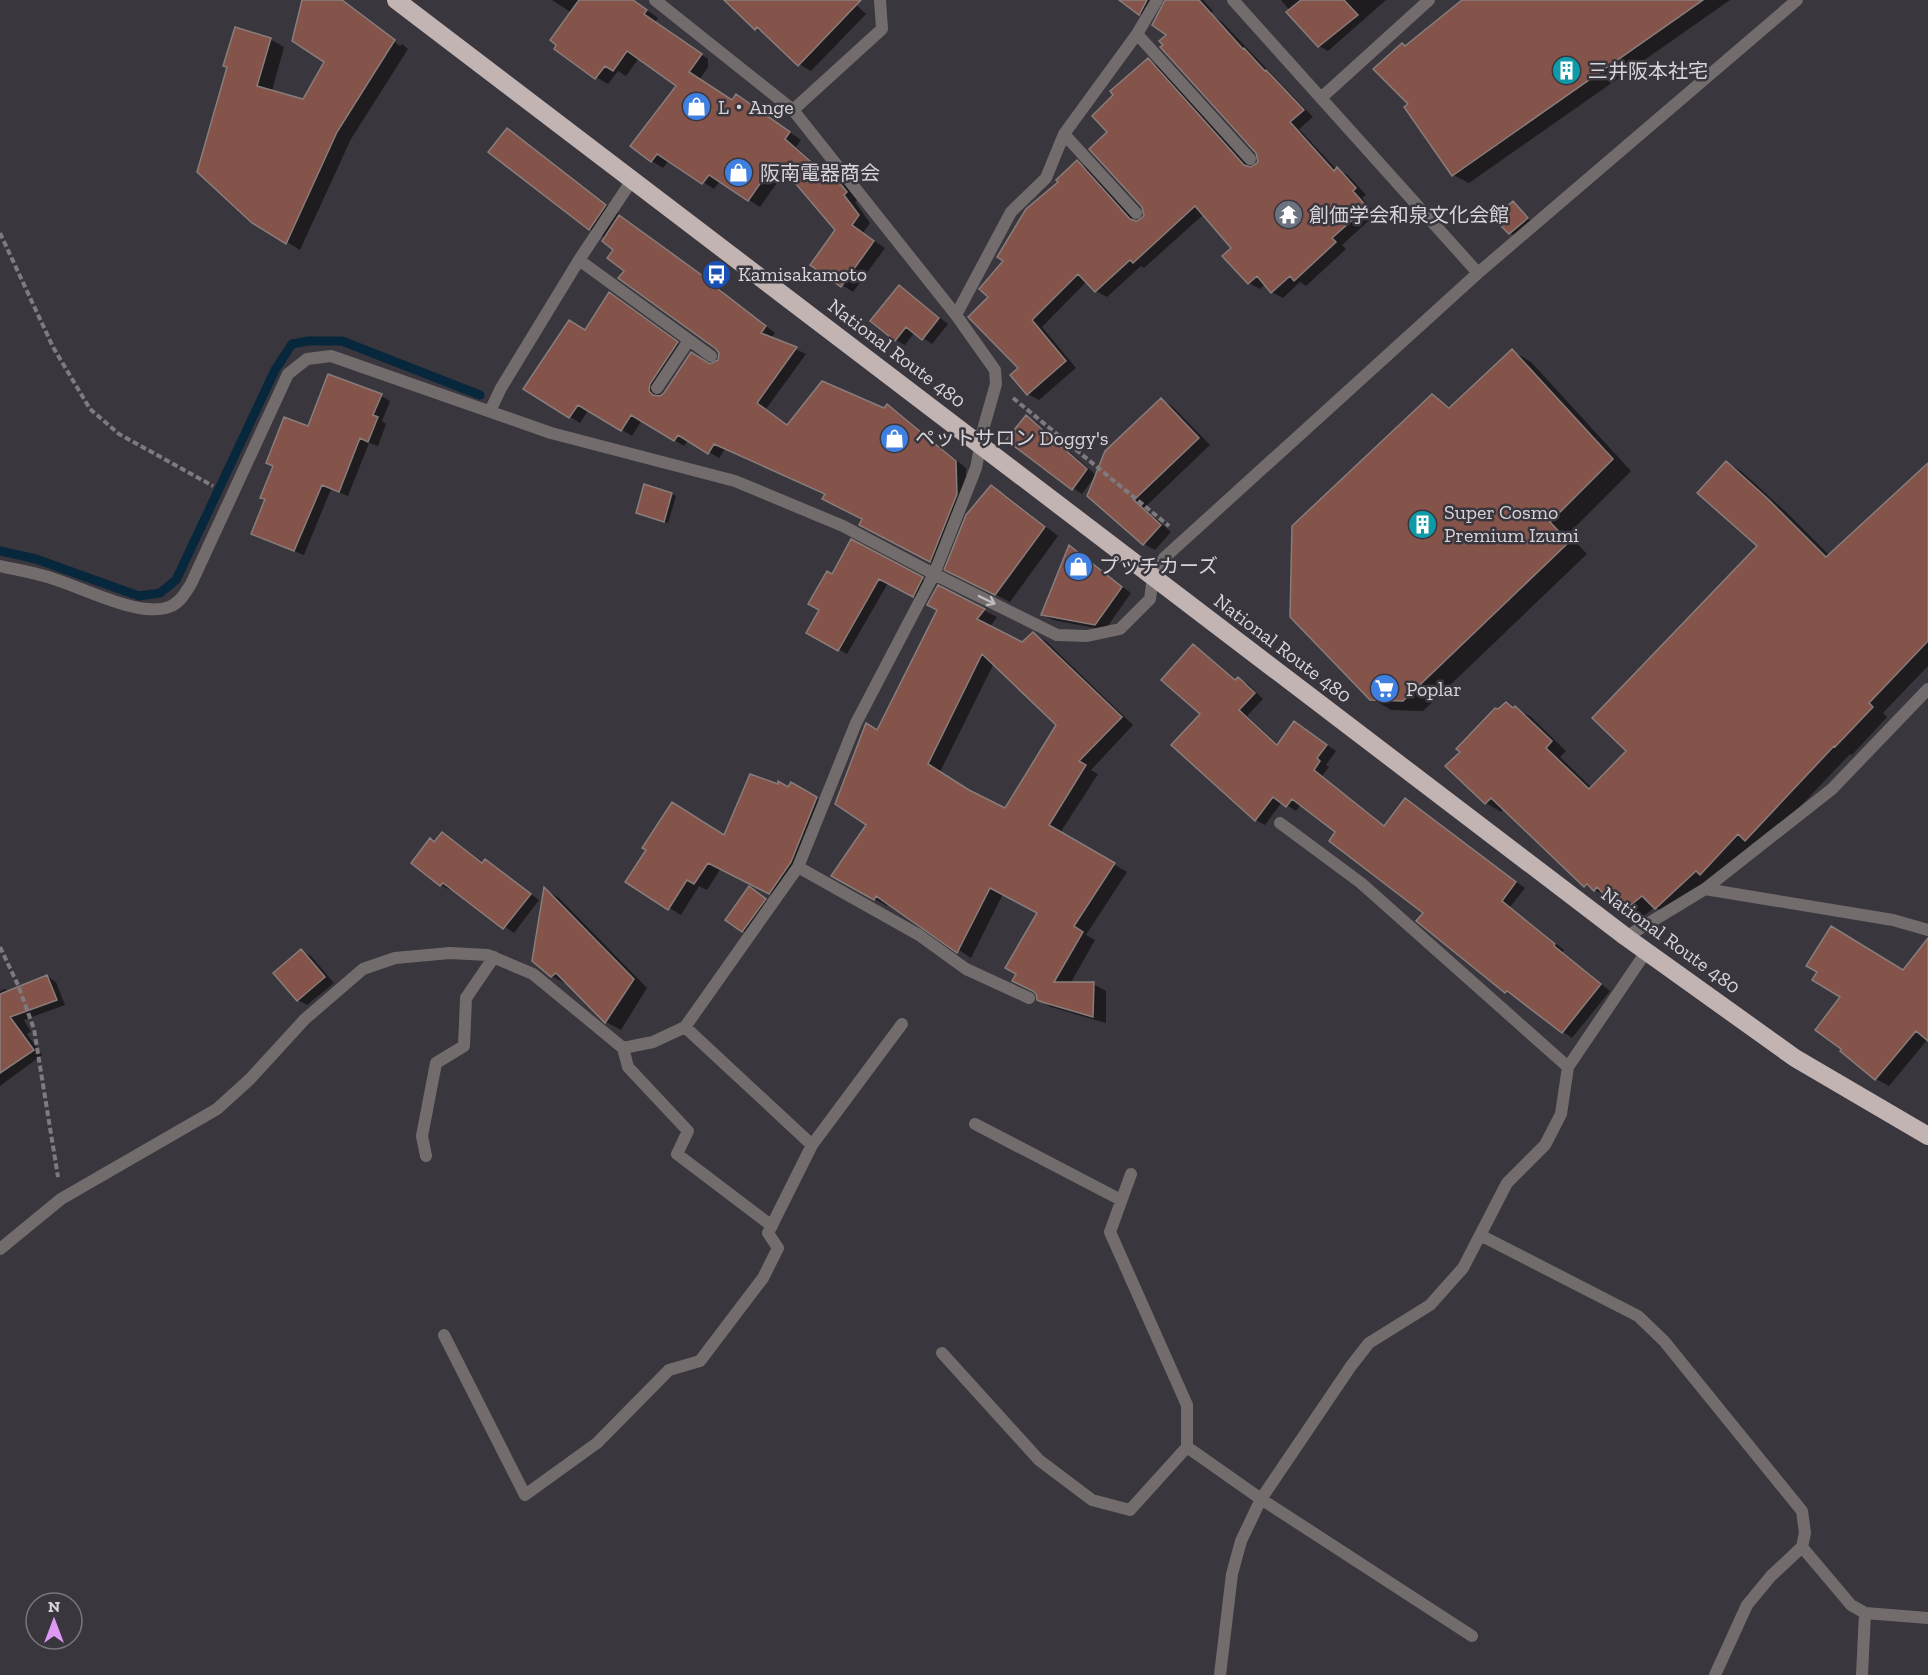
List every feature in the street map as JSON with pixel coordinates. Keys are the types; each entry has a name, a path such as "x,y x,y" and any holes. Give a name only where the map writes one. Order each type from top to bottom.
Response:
{"highway":[{"name":"National Route 480","path":"396,0 1646,952 1795,1058 1928,1136"}],"street":[{"path":"623,1047 653,1042 685,1027 798,867 856,723 934,574 976,468 984,426 996,384 995,370 956,315 793,110 655,0"},
{"path":"793,110 882,29 880,0"},
{"path":"956,315 1011,212 1046,178 1064,134 1137,34 1157,0"},
{"path":"1321,98 1429,0"},
{"path":"0,566 51,578 125,605 147,609 168,608 179,601 191,584 288,374 307,359 331,356 551,433 735,481 843,526 1057,635 1087,636 1120,628 1150,599 1153,577 1164,558 1478,273 1797,0"},
{"path":"1240,2 1321,98 1478,273"},
{"path":"1137,34 1251,159"},
{"path":"1064,134 1136,213"},
{"path":"490,411 501,388 579,260 632,180"},
{"path":"579,260 711,356"},
{"path":"657,388 689,340"},
{"path":"1626,937 1705,890 1832,789 1928,689"},
{"path":"1280,823 1361,883 1568,1067"},
{"path":"798,867 919,935 966,969 1029,998"},
{"path":"1705,890 1893,920 1928,930"},
{"path":"1220,1675 1232,1574 1241,1541 1261,1499 1369,1343 1430,1305 1463,1268 1507,1183 1545,1145 1561,1114 1568,1067 1646,952"},
{"path":"0,1248 61,1199 217,1109 250,1079 305,1019 363,969 395,958 450,953 488,955 533,974 623,1047 628,1067 688,1131 677,1154 772,1226"},
{"path":"426,1156 422,1136 436,1063 464,1046 466,998 494,957"},
{"path":"444,1335 525,1495 597,1443 669,1370 700,1361 764,1278 778,1248 768,1233 812,1145 902,1024"},
{"path":"685,1027 812,1145"},
{"path":"975,1124 1121,1200"},
{"path":"942,1353 1039,1460 1092,1500 1130,1510 1186,1447 1187,1405 1110,1232 1131,1174"},
{"path":"1480,1235 1638,1316 1664,1341 1802,1511 1805,1533 1802,1547 1771,1576 1747,1605 1715,1675"},
{"path":"1186,1447 1261,1499 1473,1636"},
{"path":"1802,1547 1851,1605 1866,1613 1928,1618"},
{"path":"1862,1675 1866,1613"}],"path":[{"path":"0,233 53,347 90,409 119,434 214,487"},
{"path":"996,384 1186,540"},
{"path":"0,947 18,985 34,1029 61,1199"}],"building":[{"path":"302,0 342,0 395,40 337,132 286,244 252,223 197,172 227,67 223,66 235,27 271,38 257,86 303,99 324,62 292,41"},
{"path":"579,0 633,0 647,10 644,14 702,54 689,72 732,100 736,94 790,132 785,139 817,167 818,165 822,169 825,165 847,192 844,195 859,215 852,225 874,241 841,287 810,265 835,230 796,184 771,168 748,201 709,175 702,184 657,154 651,162 630,146 676,86 627,51 613,71 605,66 595,79 554,49 556,45 550,40"},
{"path":"724,0 861,0 798,66 757,27 755,30"},
{"path":"1119,0 1147,0 1139,15"},
{"path":"1165,0 1199,0 1243,49 1304,110 1290,122 1334,171 1337,167 1356,188 1353,191 1367,207 1332,238 1336,242 1294,281 1290,276 1271,293 1257,276 1248,284 1222,256 1231,248 1195,206 1133,263 1130,260 1095,292 1078,274 1032,320 1066,361 1027,395 1010,375 1018,368 968,317 988,297 979,289 1003,261 997,257 1026,209 1058,182 1056,180 1077,160 1130,219 1137,221 1144,216 1142,207 1089,149 1107,132 1092,116 1113,95 1110,91 1148,58 1244,165 1251,167 1258,162 1256,153 1160,47 1163,45 1159,41 1166,35 1152,25"},
{"path":"1301,0 1344,0 1358,15 1318,47 1286,12"},
{"path":"1462,0 1703,0 1452,176 1404,107 1408,104 1373,69 1402,43 1405,46"},
{"path":"507,128 606,205 589,230 488,152"},
{"path":"1513,201 1528,218 1509,234 1493,218"},
{"path":"619,215 714,284 766,326 761,333 797,347 757,403 787,425 822,381 884,408 887,404 956,461 957,494 930,562 859,525 862,519 822,499 825,494 714,444 708,454 678,435 674,441 631,415 621,431 578,405 569,418 523,389 569,320 585,330 609,292 678,342 650,384 649,391 653,395 660,396 664,393 691,352 710,364 718,360 719,353 716,349 618,278 624,271 607,258 613,250 602,241"},
{"path":"899,285 939,318 922,340 906,327 895,341 870,321"},
{"name":"Super Cosmo Premium Izumi","path":"1512,349 1613,459 1550,522 1569,542 1403,701 1370,700 1290,617 1292,526 1432,394 1449,408"},
{"path":"328,374 382,394 373,415 378,417 368,442 360,438 339,492 322,485 294,551 251,534 265,499 260,498 273,466 266,463 284,417 308,426"},
{"path":"1161,398 1199,438 1134,500 1161,525 1143,545 1087,496 1105,451"},
{"path":"1026,415 1087,469 1072,490 1006,440"},
{"path":"1726,461 1826,557 1928,463 1928,641 1869,703 1873,707 1745,841 1738,834 1700,875 1696,871 1655,909 1642,896 1621,913 1597,887 1594,891 1587,884 1584,887 1491,798 1485,804 1445,766 1460,752 1456,749 1495,708 1498,709 1506,702 1513,708 1515,706 1552,741 1546,748 1589,789 1626,751 1592,718 1757,546 1697,493"},
{"path":"644,484 672,493 664,522 636,513"},
{"path":"991,485 1045,527 995,595 944,570 966,515"},
{"path":"851,539 923,577 913,597 879,579 838,651 806,633 819,610 808,604 827,571 832,574"},
{"name":"プッチカーズ","path":"1069,545 1122,587 1095,625 1041,615"},
{"path":"938,585 985,609 977,619 1022,642 1033,632 1122,717 1079,761 1086,765 1049,825 1115,863 1074,926 1083,932 1054,982 1094,982 1093,1017 1037,1000 1033,991 1012,981 1016,974 1005,968 1037,913 990,888 957,953 876,896 874,900 831,876 866,825 835,804 866,723 877,730 937,610 927,605","holes":["982,654 1056,725 1005,808 969,790 928,764"]},
{"path":"1193,644 1235,680 1238,677 1255,693 1239,710 1277,745 1294,721 1327,745 1317,758 1320,761 1314,770 1384,826 1405,798 1516,882 1502,901 1601,984 1562,1033 1507,991 1505,993 1416,921 1423,913 1329,841 1335,832 1292,799 1286,807 1273,797 1255,821 1171,745 1200,714 1161,680"},
{"path":"750,774 778,784 778,781 788,787 791,782 817,797 791,862 769,894 708,863 694,884 687,880 668,910 625,882 646,850 642,848 672,802 724,835"},
{"path":"442,832 482,863 485,859 531,894 503,929 443,883 440,886 411,863 430,838 434,842"},
{"path":"749,886 766,899 742,932 725,920"},
{"path":"544,887 634,979 605,1023 556,973 551,977 532,961"},
{"path":"1831,926 1903,970 1928,938 1928,1041 1916,1031 1875,1080 1840,1051 1841,1049 1815,1030 1840,997 1812,980 1817,972 1806,966"},
{"path":"301,949 325,977 297,1001 273,973"},
{"path":"47,975 57,1000 10,1017 34,1050 0,1073 0,994"}],"waterway":[{"path":"0,551 36,559 139,596 160,593 176,580 275,370 292,344 308,341 342,341 480,395"}],"place":[{"name":"三井阪本社宅","path":"1567,71"},
{"name":"L・Ange","path":"697,107"},
{"name":"阪南電器商会","path":"739,173"},
{"name":"創価学会和泉文化会館","path":"1288,215"},
{"name":"Kamisakamoto","path":"717,274"},
{"name":"ペットサロン Doggy's","path":"894,438"},
{"name":"Super Cosmo Premium Izumi","path":"1423,524"},
{"name":"プッチカーズ","path":"1078,566"},
{"name":"Poplar","path":"1385,689"}]}
